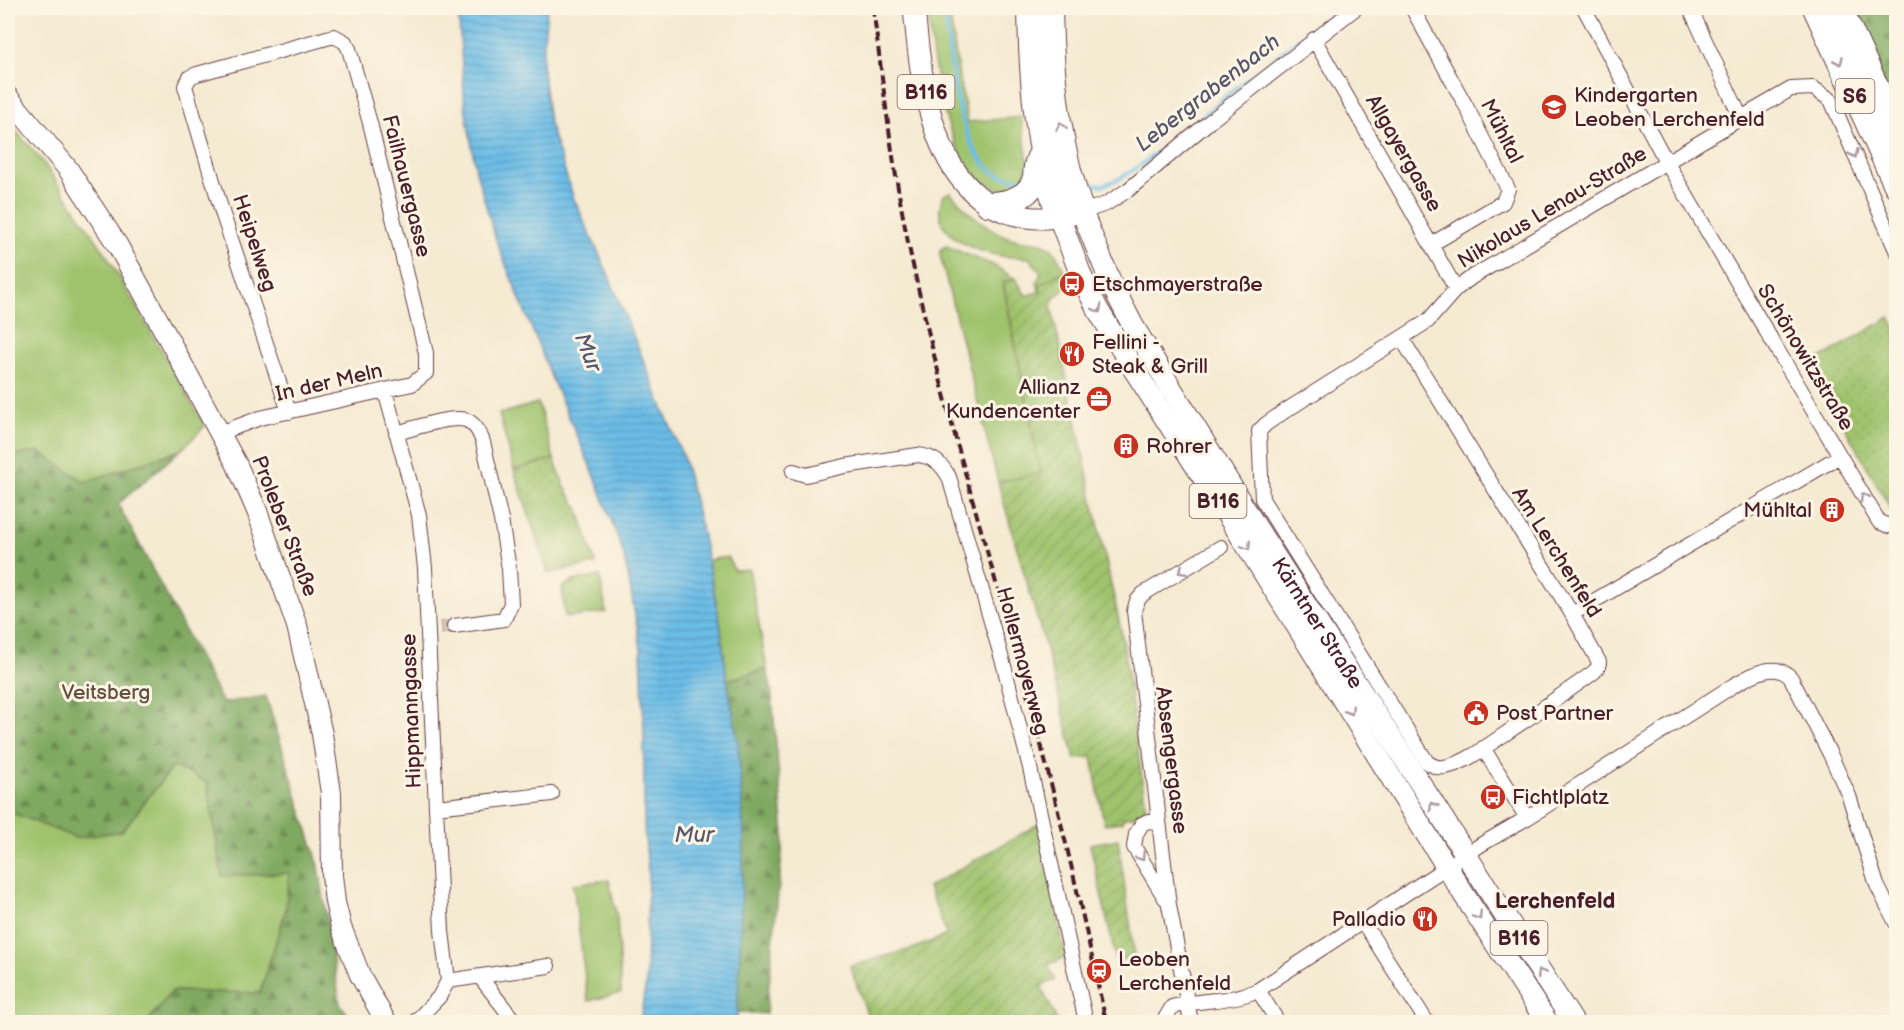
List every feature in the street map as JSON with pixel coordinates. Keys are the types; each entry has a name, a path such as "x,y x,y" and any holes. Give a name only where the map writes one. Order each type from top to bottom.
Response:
{"highway":[{"path":"1030,8 1034,103 1041,153 1070,215"},
{"path":"1050,8 1058,114 1072,184 1070,215"},
{"name":"S6","path":"1815,8 1896,185"},
{"name":"S6","path":"1840,8 1896,129"},
{"path":"988,204 1006,202 1029,190 1034,180 1035,164 1041,153"}],"main road":[{"name":"B116","path":"914,8 922,72 931,116 955,173 988,204 1007,213 1026,218 1070,215"},
{"name":"Proleber Straße","path":"8,97 68,169 139,282 220,433 257,511 297,626 322,734 331,793 332,875 335,902 360,975 386,1023"},
{"name":"Kärntner Straße","path":"1070,215 1111,283 1133,326 1456,861 1547,1023"},
{"name":"Kärntner Straße","path":"1456,861 1573,1023"}],"street":[{"path":"1070,215 1106,204 1128,190 1314,39 1356,8"},
{"name":"Mühltal","path":"1412,8 1508,189 1503,202 1432,244"},
{"name":"Schönowitzstraße","path":"1572,614 1840,456 1667,163 1584,8"},
{"path":"1690,8 1741,118"},
{"name":"Heipelweg","path":"289,412 223,215 185,86 190,76 334,36"},
{"name":"Failhauergasse","path":"334,36 345,42 349,49 370,123 426,353"},
{"name":"Allgayergasse","path":"1314,39 1456,289"},
{"name":"Nikolaus Lenau-Straße","path":"1262,499 1259,434 1262,427 1428,321 1456,289 1472,276 1791,89 1813,88 1831,100 1896,250"},
{"name":"Am Lerchenfeld","path":"1262,499 1427,762 1436,767 1446,767 1483,748 1596,670 1599,664 1598,659 1572,614 1402,339"},
{"name":"In der Meln","path":"220,433 260,418 412,384 426,373 426,353"},
{"name":"Hippmanngasse","path":"385,391 419,515 435,628 436,807 442,931 448,981"},
{"path":"396,433 447,420 465,420 479,432 501,520 509,569 511,604 504,619 454,626"},
{"name":"Hollermayerweg","path":"793,471 806,475 845,466 918,455 929,456 936,460 949,477 1004,666 1030,768 1086,1023"},
{"path":"1840,456 1879,522 1889,526 1896,524"},
{"name":"Absengergasse","path":"1191,1023 1169,905 1134,611 1137,601 1143,594 1221,547"},
{"path":"1163,1023 1172,1007 1188,1002 1246,996 1258,990 1734,685 1762,672 1779,670 1791,678 1849,796 1877,885 1896,923"},
{"path":"1483,748 1527,818"},
{"path":"436,807 552,794"},
{"path":"1159,822 1154,820 1142,824 1136,834 1134,847 1169,905"},
{"path":"1363,922 1427,1023"},
{"path":"415,1023 439,997 448,981 548,966"},
{"path":"480,977 515,1023"},
{"path":"1258,990 1278,1023"}],"green space":[{"path":"928,8 949,8 968,122 1021,117 1028,161 1024,179 1009,191 983,181 969,168 958,149 949,126 936,75"},
{"path":"1848,8 1896,8 1896,111"},
{"path":"8,122 43,162 104,251 205,426 181,450 85,482 38,451 8,457"},
{"path":"950,192 975,217 997,232 1016,240 1047,245 1053,250 1064,271 1040,285 1041,291 1039,292 1037,282 1041,272 1029,258 1000,256 962,243 945,228 941,218 940,207 944,195"},
{"path":"946,246 993,265 1016,279 1003,283 1041,474 998,482 940,255 940,250"},
{"path":"1064,271 1069,286 1055,297 1051,305 1123,640 1147,815 1124,817 1121,822 1104,824 1092,757 1075,759 998,482 1041,473 1003,282 1016,279 1026,296 1041,291 1040,285"},
{"path":"1890,317 1896,329 1896,509 1892,511 1809,365"},
{"path":"538,403 554,459 514,470 499,414"},
{"name":"Veitsberg","path":"181,450 118,504 223,703 266,696 319,866 340,1004 354,1022 147,1022 172,991 260,993 286,909 289,873 222,876 207,782 173,766 122,831 76,838 8,811 8,457 38,451 85,482"},
{"path":"554,459 565,488 578,508 596,564 548,573 514,470"},
{"path":"728,557 734,570 749,569 767,669 727,680 720,622 708,560"},
{"path":"600,576 606,612 565,618 562,588 573,581"},
{"path":"767,669 771,687 784,834 766,1014 737,1012 744,836 738,741 727,680"},
{"path":"173,766 207,782 222,876 290,873 286,909 260,993 172,991 147,1022 8,1022 8,811 76,838 122,831"},
{"path":"1039,824 1066,957 1048,965 1055,980 1041,986 1058,1022 870,1022 850,966 915,948 947,935 928,887"},
{"path":"1118,839 1135,958 1116,960 1090,844"},
{"path":"609,880 617,917 621,993 588,1001 573,884"}],"water":[{"name":"Mur","path":"458,8 547,8 542,63 549,123 574,199 608,274 683,457 701,527 720,622 738,741 744,836 737,1022 640,1022 646,982 648,871 644,827 641,649 628,575 623,552 596,479 552,379 496,240 476,171 465,107"}],"waterway":[{"name":"Lebergrabenbach","path":"945,8 956,95 970,140 980,158 992,171 1003,176 1024,180"},
{"name":"Lebergrabenbach","path":"1084,184 1103,185 1135,169 1190,128 1221,100 1306,33 1342,8"}],"tunnel":[{"path":"440,628 454,626"}],"railway":[{"path":"873,8 899,194 924,315 954,434 1055,801 1106,1022"}],"place":[{"name":"Kindergarten Leoben Lerchenfeld","path":"1554,107"},
{"name":"Etschmayerstraße","path":"1072,284"},
{"name":"Fellini - Steak & Grill","path":"1072,354"},
{"name":"Allianz Kundencenter","path":"1099,399"},
{"name":"Rohrer","path":"1126,446"},
{"name":"Mühltal","path":"1832,510"},
{"name":"Post Partner","path":"1476,713"},
{"name":"Fichtlplatz","path":"1493,797"},
{"name":"Palladio","path":"1425,919"},
{"name":"Leoben Lerchenfeld","path":"1099,971"}],"district":[{"name":"Lerchenfeld","path":"1555,900"}]}
